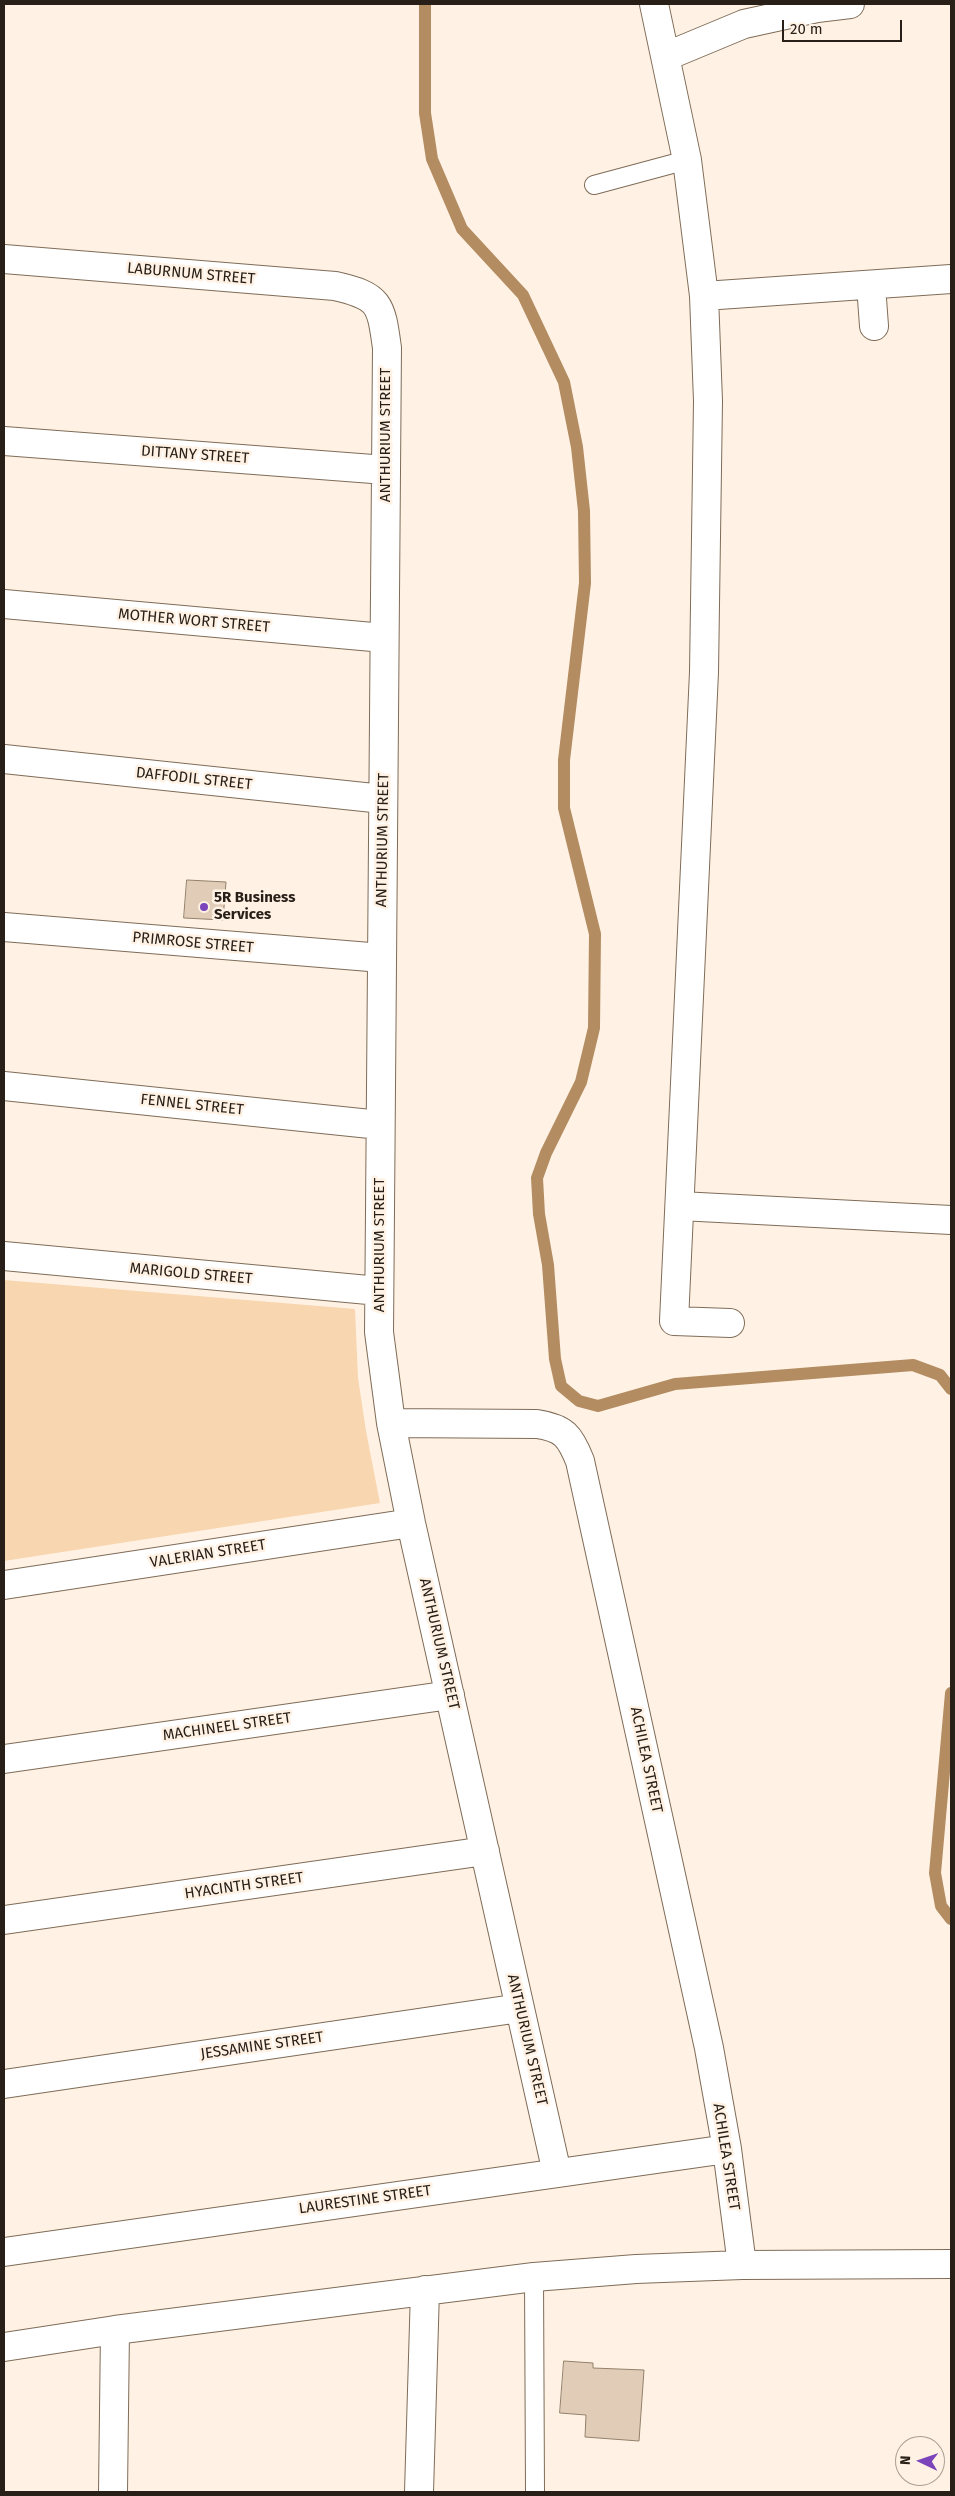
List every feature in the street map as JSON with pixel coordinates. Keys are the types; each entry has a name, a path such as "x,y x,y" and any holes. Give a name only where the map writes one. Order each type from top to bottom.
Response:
{"street":[{"path":"654,4 667,56 687,160 704,296 708,450 704,672 674,1322 730,1323"},
{"path":"667,56 744,24 817,8 850,4"},
{"name":"LABURNUM STREET","path":"4,259 335,286 358,291 375,300"},
{"path":"704,296 951,279"},
{"path":"871,285 874,326"},
{"name":"ANTHURIUM STREET","path":"375,300 383,320 387,348 379,1332 391,1423 412,1523 557,2173"},
{"name":"DITTANY STREET","path":"4,441 386,470"},
{"name":"MOTHER WORT STREET","path":"4,604 384,638"},
{"name":"DAFFODIL STREET","path":"4,759 383,799"},
{"name":"PRIMROSE STREET","path":"4,927 382,958"},
{"name":"FENNEL STREET","path":"4,1086 380,1125"},
{"path":"680,1206 951,1220"},
{"name":"MARIGOLD STREET","path":"4,1256 379,1291"},
{"name":"ACHILEA STREET","path":"391,1423 537,1424 551,1426 564,1432 574,1445 580,1461 702,2019 727,2149 742,2266"},
{"name":"VALERIAN STREET","path":"4,1586 412,1523"},
{"name":"MACHINEEL STREET","path":"4,1759 450,1695"},
{"name":"HYACINTH STREET","path":"4,1920 485,1851"},
{"name":"JESSAMINE STREET","path":"4,2084 520,2008"},
{"name":"LAURESTINE STREET","path":"4,2252 727,2149"},
{"path":"4,2347 115,2330 534,2277 636,2269 951,2264"},
{"path":"419,2492 425,2290"},
{"path":"113,2492 115,2330"}],"lane":[{"path":"594,185 687,160"},
{"path":"534,2277 535,2492"}],"shaded area":[{"path":"4,1280 355,1309 358,1378 380,1503 4,1561"}],"building":[{"path":"187,880 226,882 223,920 184,918"},
{"path":"564,2361 593,2363 593,2368 644,2370 639,2441 585,2437 586,2415 560,2413"}],"waterway":[{"path":"425,4 425,113 432,159 462,229 523,295 564,382 577,447 584,511 585,583 564,760 564,808 595,934 594,1028 581,1082 546,1153 537,1178 539,1214 548,1265 555,1359 561,1386 579,1401 598,1406 675,1384 913,1365 940,1375 951,1389"},
{"path":"951,1693 935,1873 941,1906 951,1919"}],"place":[{"name":"5R Business Services","path":"204,907"}]}
